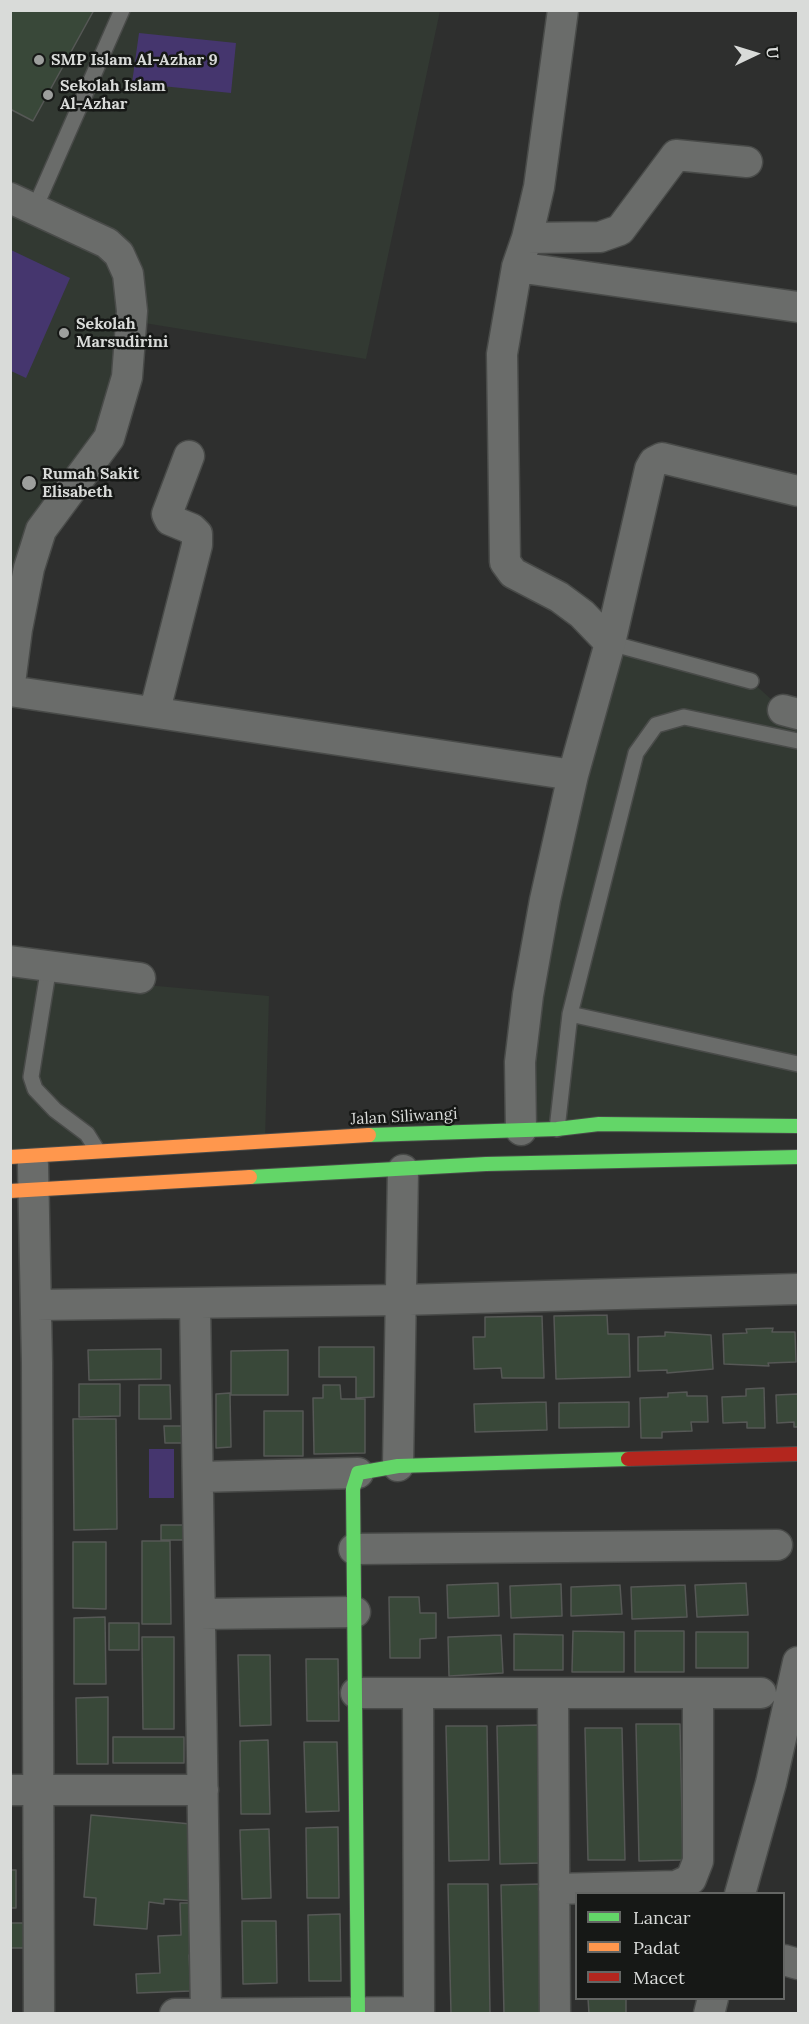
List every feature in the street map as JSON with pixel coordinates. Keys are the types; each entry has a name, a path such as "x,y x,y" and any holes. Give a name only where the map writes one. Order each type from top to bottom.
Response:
{"main road":[{"name":"Jalan Siliwangi","path":"22,1156 411,1132 557,1129 599,1124 750,1126 786,1124 798,1126"},
{"path":"21,1191 660,1158 798,1157"},
{"path":"358,2013 353,1489 358,1473 398,1466 798,1454"}],"street":[{"path":"563,10 539,188 527,238 517,267 502,354 505,562 513,573 559,597 582,614 610,643"},
{"path":"527,238 600,237 613,234 625,224 676,155 747,162"},
{"path":"10,683 17,629 29,568 41,530 109,438 127,377 132,311 129,274 119,254 107,243 22,204"},
{"path":"517,267 798,307"},
{"path":"155,710 197,545 197,534 192,529 170,520 167,514 189,456"},
{"path":"520,1130 520,1062 528,995 573,775 610,643 650,469 654,462 662,458 798,491"},
{"path":"10,691 155,710 256,729 573,775"},
{"path":"10,961 140,978"},
{"path":"22,1156 21,1191 36,1305 24,1363 24,1790 39,2013"},
{"path":"398,1466 403,1170"},
{"path":"36,1305 400,1300 798,1289"},
{"path":"195,1303 206,2013"},
{"path":"198,1477 358,1473"},
{"path":"354,1549 777,1545"},
{"path":"200,1614 355,1612"},
{"path":"740,1892 771,1783 798,1662"},
{"path":"356,1693 761,1693"},
{"path":"175,2013 418,2013 418,1693"},
{"path":"553,1693 555,2013"},
{"path":"554,1889 676,1886 691,1879 698,1861 698,1693"},
{"path":"24,1790 203,1790"}],"lane":[{"path":"22,204 122,10"},
{"path":"610,643 751,681"},
{"path":"557,1129 570,1014 636,753 656,725 684,717 798,741"},
{"path":"49,966 31,1077 36,1089 55,1110 87,1134 97,1150"},
{"path":"570,1014 798,1064"}],"shaded area":[{"path":"10,11 440,11 366,359 138,322 108,459 49,501 14,683 11,729"},
{"path":"139,33 236,43 231,93 132,83"},
{"path":"11,250 70,278 26,378 11,371"},
{"path":"610,643 751,681 783,710 798,714 798,1126 521,1130 520,1060"},
{"path":"11,973 269,996 265,1141 11,1157"},
{"path":"149,1449 174,1449 174,1498 149,1498"}],"building":[{"name":"SMP Islam Al-Azhar 9","path":"10,10 94,10 33,121 10,109"},
{"path":"607,1315 608,1334 629,1334 630,1377 556,1379 554,1316"},
{"path":"542,1316 544,1378 502,1378 501,1368 474,1369 473,1337 485,1337 485,1317"},
{"path":"773,1328 772,1332 795,1332 796,1362 768,1363 769,1366 724,1364 723,1334 747,1333 746,1329"},
{"path":"665,1332 711,1335 713,1369 667,1373 667,1370 638,1371 638,1337 665,1336"},
{"path":"319,1347 374,1347 374,1397 356,1398 356,1377 319,1377"},
{"path":"161,1349 161,1379 89,1380 88,1350"},
{"path":"288,1350 288,1395 231,1395 231,1351"},
{"path":"79,1384 120,1384 120,1416 79,1417"},
{"path":"139,1385 170,1385 171,1419 139,1419"},
{"path":"323,1385 340,1385 341,1399 365,1399 365,1453 314,1454 313,1398 323,1398"},
{"path":"764,1388 765,1428 747,1428 747,1422 723,1423 722,1397 746,1396 746,1389"},
{"path":"687,1392 687,1396 707,1396 708,1422 691,1422 692,1431 662,1432 662,1438 641,1438 640,1398 668,1397 668,1393"},
{"path":"230,1393 231,1447 216,1448 216,1394"},
{"path":"798,1394 798,1427 794,1427 794,1422 777,1423 776,1395"},
{"path":"546,1402 547,1430 475,1432 474,1404"},
{"path":"629,1402 629,1427 559,1428 559,1403"},
{"path":"264,1411 303,1411 303,1456 264,1456"},
{"path":"73,1419 116,1419 117,1529 74,1530"},
{"path":"164,1426 185,1426 185,1443 165,1443"},
{"path":"161,1525 185,1525 185,1540 161,1540"},
{"path":"142,1541 170,1541 171,1624 142,1624"},
{"path":"73,1542 106,1542 106,1609 73,1608"},
{"path":"498,1583 499,1616 448,1618 447,1585"},
{"path":"746,1583 748,1615 697,1617 695,1585"},
{"path":"561,1584 562,1616 511,1618 510,1586"},
{"path":"620,1585 622,1614 571,1616 571,1587"},
{"path":"685,1585 687,1617 632,1619 631,1587"},
{"path":"389,1597 419,1597 420,1613 436,1613 436,1638 420,1639 420,1658 390,1658"},
{"path":"105,1617 106,1684 74,1684 74,1618"},
{"path":"109,1623 139,1623 139,1650 109,1650"},
{"path":"573,1631 624,1632 624,1672 572,1672"},
{"path":"635,1631 684,1631 684,1672 635,1672"},
{"path":"696,1632 748,1632 748,1668 696,1668"},
{"path":"514,1634 563,1635 563,1670 514,1670"},
{"path":"501,1635 503,1673 449,1676 448,1637"},
{"path":"142,1637 174,1637 174,1729 143,1729"},
{"path":"238,1655 270,1655 271,1725 240,1726"},
{"path":"306,1659 338,1659 339,1721 307,1721"},
{"path":"108,1697 108,1764 77,1764 76,1698"},
{"path":"636,1724 680,1724 683,1860 639,1861"},
{"path":"539,1725 542,1863 500,1864 497,1726"},
{"path":"446,1726 487,1726 489,1860 449,1861"},
{"path":"585,1728 622,1728 625,1860 588,1860"},
{"path":"113,1737 184,1737 184,1763 113,1763"},
{"path":"268,1740 270,1814 241,1814 240,1741"},
{"path":"304,1742 337,1742 339,1811 306,1812"},
{"path":"91,1815 191,1824 195,1901 164,1899 164,1904 149,1902 147,1929 94,1925 96,1898 84,1897"},
{"path":"338,1827 339,1898 307,1898 306,1828"},
{"path":"269,1829 271,1898 242,1899 240,1830"},
{"path":"10,1870 16,1870 16,1908 10,1908"},
{"path":"448,1884 488,1884 490,2014 451,2014"},
{"path":"540,1884 543,2014 504,2014 501,1885"},
{"path":"180,1903 196,1903 199,1955 189,1955 191,1991 137,1993 136,1974 160,1973 158,1936 181,1935"},
{"path":"340,1914 341,1981 309,1981 308,1915"},
{"path":"242,1921 276,1921 277,1983 243,1984"},
{"path":"10,1923 25,1923 25,1948 10,1948"},
{"path":"588,2000 626,2000 626,2014 589,2014"}],"traffic: fast":[{"path":"369,1135 557,1129 599,1124 798,1126"},
{"path":"250,1177 486,1164 798,1157"},
{"path":"358,2014 353,1489 358,1473 398,1466 628,1459"}],"traffic: slow":[{"path":"10,1157 369,1135"},
{"path":"10,1191 250,1177"}],"traffic: jam":[{"path":"628,1459 798,1454"}],"place":[{"name":"SMP Islam Al-Azhar 9","path":"39,60"},
{"name":"Sekolah Islam Al-Azhar","path":"48,95"},
{"name":"Sekolah Marsudirini","path":"64,333"},
{"name":"Rumah Sakit Elisabeth","path":"29,483"}]}
